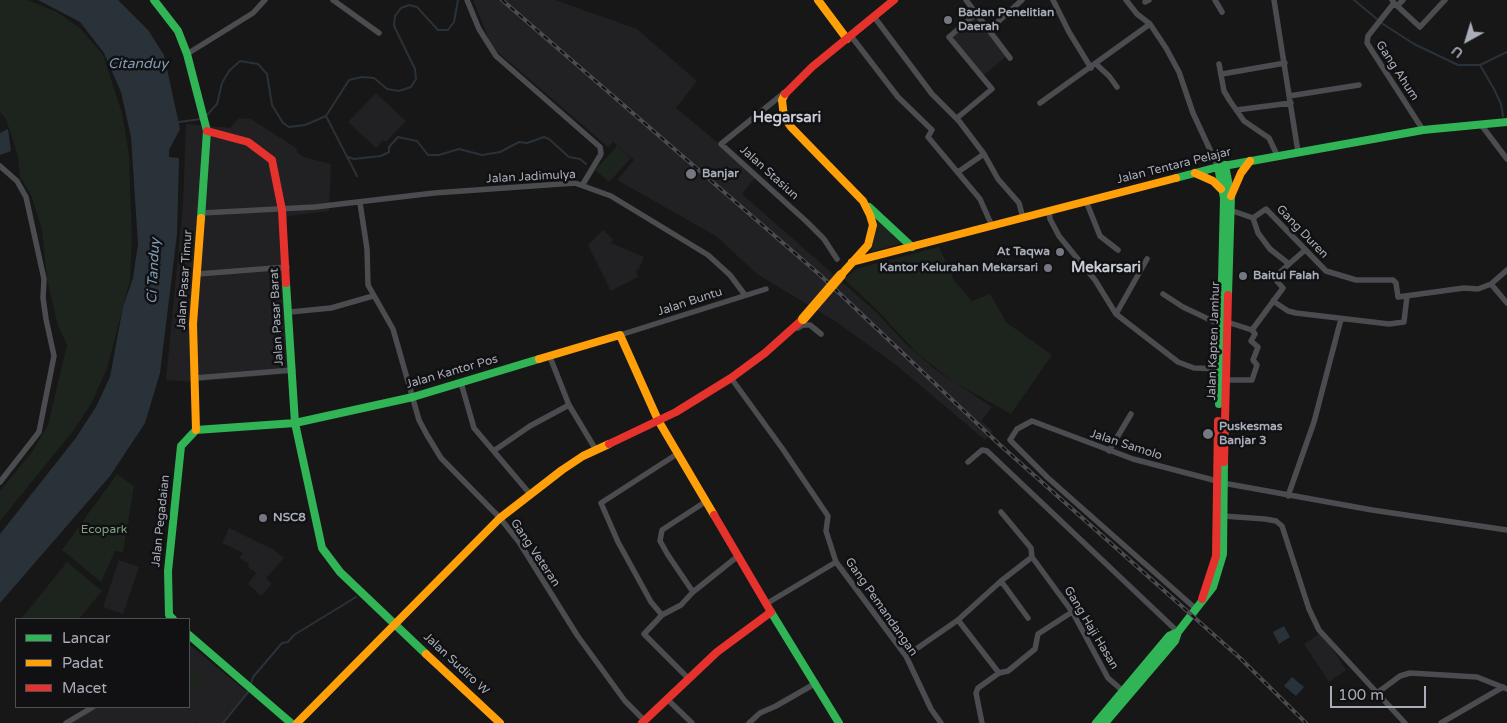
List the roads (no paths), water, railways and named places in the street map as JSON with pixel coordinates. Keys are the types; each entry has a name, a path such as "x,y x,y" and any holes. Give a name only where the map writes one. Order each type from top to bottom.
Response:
{"main road":[{"name":"Jalan Pasar Timur","path":"154,0 178,31 187,54 205,122 202,213 193,324 196,430"},
{"path":"818,0 849,37"},
{"path":"894,0 786,92 782,105 784,118 863,201 912,247"},
{"name":"Jalan Pasar Barat","path":"205,122 248,142 272,160 282,210 287,267 295,423 315,523 322,548 340,572 394,624"},
{"name":"Jalan Tentara Pelajar","path":"852,262 1221,166 1423,130 1482,126 1507,122"},
{"path":"1194,173 1213,181 1227,197 1250,160"},
{"name":"Jalan Kapten Jamhur","path":"1199,605 1216,556 1220,482 1224,324 1230,210 1221,166"},
{"name":"Jalan Kapten Jamhur","path":"1226,275 1227,197"},
{"path":"297,723 500,518 530,494 562,470 596,450 658,420 733,376 765,353 803,319 868,245 873,225 863,201"},
{"path":"620,335 658,420 677,454 839,723"},
{"name":"Jalan Kantor Pos","path":"196,430 295,423 413,397 620,335"},
{"name":"Jalan Pegadaian","path":"169,618 168,571 181,446 196,430"},
{"name":"Jalan Kapten Jamhur","path":"1108,719 1123,691 1175,641 1178,632 1214,587 1223,554 1223,516 1220,482"},
{"path":"646,721 688,678 769,608"},
{"name":"Jalan Sudiro W","path":"394,624 500,723"},
{"path":"190,636 291,723"},
{"name":"Jalan Kapten Jamhur","path":"1096,723 1108,719 1149,666"}],"street":[{"path":"187,54 253,13 265,0"},
{"path":"333,0 379,32"},
{"path":"467,0 479,29 496,56 600,146 601,154 583,184"},
{"path":"966,0 990,29 1010,58"},
{"path":"990,29 1022,0"},
{"path":"1053,0 1069,32 1094,66 1109,76 1118,88"},
{"path":"1126,0 1137,14 1150,24 1179,72 1193,113 1221,166"},
{"path":"1215,0 1222,12"},
{"path":"1274,0 1298,152"},
{"name":"Gang Ahum","path":"1402,0 1394,3 1368,36 1367,43 1423,130"},
{"path":"1394,3 1420,27 1444,0"},
{"path":"956,118 992,88 949,37 977,13"},
{"path":"875,18 932,94 956,118 984,154 998,179 1019,203 1024,218"},
{"path":"1040,103 1150,24"},
{"path":"849,37 898,97 932,130 928,137 980,199 992,226"},
{"path":"1222,74 1285,63"},
{"path":"1219,64 1224,91 1236,110 1244,121 1269,138 1278,155"},
{"path":"1236,110 1359,85"},
{"name":"Jalan Stasiun","path":"786,92 721,144 807,222 824,239 838,259"},
{"path":"759,114 784,118"},
{"path":"1482,126 1507,159"},
{"path":"958,172 984,154"},
{"path":"0,166 17,181 26,197 44,279 43,298 54,356 39,432 0,482"},
{"name":"Jalan Jadimulya","path":"202,213 282,210 539,184 583,184 611,196 708,255 730,275 745,296"},
{"path":"1086,201 1100,236 1118,250"},
{"name":"Gang Veteran","path":"360,203 367,249 368,285 392,329 419,420 441,458 500,518 519,542 576,634 621,696 646,721"},
{"name":"Gang Duren","path":"1230,210 1253,218 1263,209 1268,210 1326,271 1356,280 1392,280 1396,283 1396,295 1407,296"},
{"path":"1050,210 1050,219 1058,236 1095,280 1116,314 1178,362 1194,368 1252,380 1257,365 1253,360 1258,348 1251,341 1255,331 1224,324 1183,307 1163,294"},
{"path":"1253,218 1258,233 1270,248 1289,264"},
{"path":"1252,330 1283,288 1274,278 1305,250"},
{"path":"1116,314 1147,259"},
{"path":"198,274 287,267"},
{"path":"1273,301 1288,311 1341,319 1389,324 1403,323 1407,296 1464,288 1478,289 1491,284 1507,270"},
{"path":"1491,284 1507,304"},
{"name":"Jalan Buntu","path":"620,335 766,289"},
{"path":"290,312 332,308 373,296"},
{"path":"1288,496 1314,422 1341,319"},
{"path":"733,376 752,368 801,326 810,325 821,334"},
{"path":"550,357 569,405 596,450"},
{"path":"195,378 293,370"},
{"name":"Gang Pemandangan","path":"733,376 828,516 826,531 836,562 906,656 931,709 941,723"},
{"path":"461,383 474,428 495,450 530,494"},
{"path":"495,450 530,426 569,405"},
{"path":"1109,451 1131,414"},
{"name":"Jalan Samolo","path":"1199,605 1011,442 1017,429 1032,421 1133,459 1220,482 1288,496 1507,530"},
{"path":"968,462 982,450 987,451 1178,632"},
{"path":"662,615 651,602 632,568 601,503 677,454"},
{"path":"0,468 6,473"},
{"path":"693,592 660,541 659,535 662,530 705,502"},
{"name":"Gang Haji Hasan","path":"1001,512 1031,548 1032,557 1072,612 1108,678 1123,691"},
{"path":"1223,516 1276,521 1282,526 1309,609 1319,630 1405,723"},
{"path":"688,678 644,634 662,615 682,605 693,592 738,556"},
{"path":"906,656 958,620 1001,581 1032,557"},
{"path":"769,608 836,562"},
{"path":"1001,581 1028,618"},
{"path":"982,723 976,694 978,688 999,673 1008,671 1035,649 1038,634 1072,612"},
{"path":"958,620 999,673"},
{"path":"1377,693 1400,676 1410,673 1478,677 1505,688"},
{"path":"749,723 760,713 816,683"},
{"path":"1441,723 1505,688"},
{"path":"667,699 692,723"},
{"path":"66,723 91,708"}],"water":[{"name":"Citanduy","path":"38,0 118,0 148,30 164,55 180,129 169,150 169,157 179,158 177,234 160,373 145,423 110,476 0,603 0,534 75,439 96,407 110,377 123,307 133,278 138,244 131,137 121,92 104,53 80,22"},
{"path":"8,129 11,151 0,155 0,133"},
{"path":"1284,626 1290,637 1279,644 1273,632"},
{"path":"1292,677 1304,687 1296,696 1284,686"}],"waterway":[{"path":"205,117 217,104 222,83 229,71 240,61 258,64 267,74 272,105 283,123 289,127 305,125 326,116 349,80 362,77 374,78 387,89 399,91 411,87 416,79 415,69 394,26 395,16 401,8 409,5 417,7 438,30 448,30 454,22 458,0"},
{"path":"1354,0 1383,24 1414,44 1458,65 1480,65 1507,52"},
{"path":"1480,65 1501,104 1503,116"},
{"path":"326,116 357,176"},
{"path":"179,122 201,119"},
{"path":"348,157 354,159 381,156 389,152 389,147 398,137 417,141 428,155 439,155 459,149 482,155 500,152 519,142 527,143 544,137 549,139 569,157 580,159 586,164"},
{"path":"251,684 253,677 282,643 288,642 294,635 356,597"},
{"path":"223,723 249,691"}],"railway":[{"path":"502,0 820,275 1000,445 1240,658 1306,723"}],"place":[{"name":"Badan Penelitian Daerah","path":"948,20"},
{"name":"Banjar","path":"691,174"},
{"name":"At Taqwa","path":"1060,252"},
{"name":"Kantor Kelurahan Mekarsari","path":"1048,268"},
{"name":"Baitul Falah","path":"1243,276"},
{"name":"Puskesmas Banjar 3","path":"1208,434"},
{"name":"NSC8","path":"263,518"}],"district":[{"name":"Hegarsari","path":"787,118"},
{"name":"Mekarsari","path":"1106,268"}],"water label":[{"name":"Ci Tanduy","path":"154,271"}],"park label":[{"name":"Ecopark","path":"104,530"}]}
